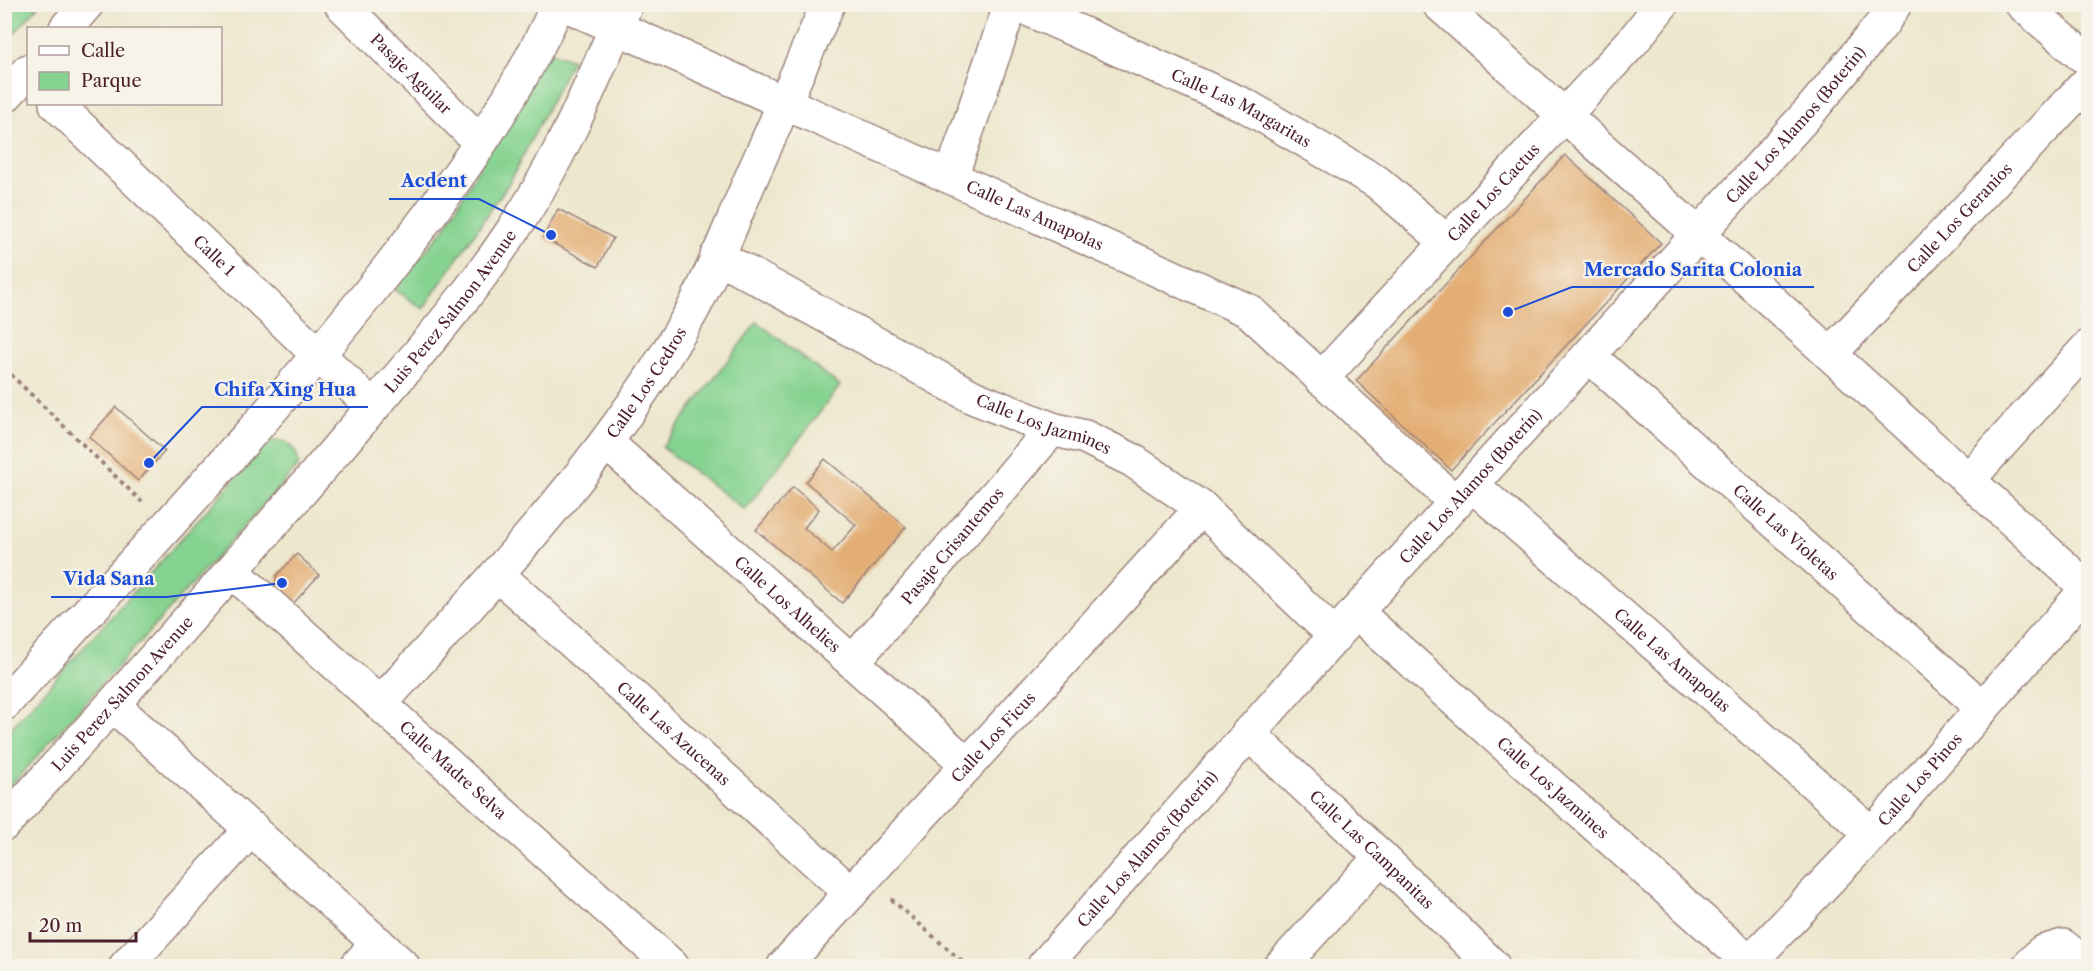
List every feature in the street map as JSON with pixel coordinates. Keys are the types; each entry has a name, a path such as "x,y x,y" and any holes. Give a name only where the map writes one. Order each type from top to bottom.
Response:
{"street":[{"path":"67,27 87,4"},
{"name":"Pasaje Aguilar","path":"341,4 480,142"},
{"path":"4,704 320,355 445,196 535,57 558,4"},
{"name":"Calle Las Amapolas","path":"564,4 621,16 785,103 1249,311 1321,379 1464,494 1872,834"},
{"name":"Calle Los Cedros","path":"380,704 497,574 607,443 692,310 828,4"},
{"path":"951,177 1011,4"},
{"name":"Calle Las Margaritas","path":"1016,4 1246,106 1377,182 1447,242"},
{"path":"1439,4 1699,235 2088,589"},
{"name":"Calle Los Cactus","path":"1321,379 1633,41 1662,4"},
{"name":"Calle Los Alamos (Boterín)","path":"1044,966 1345,624 1811,110 1882,24 1895,4"},
{"path":"2022,4 2080,54 2088,58"},
{"name":"Luis Perez Salmon Avenue","path":"4,824 232,572 373,407 461,298 507,237 546,176 587,95 621,16"},
{"name":"Calle Los Geranios","path":"1830,354 2088,82"},
{"name":"Calle 1","path":"57,105 373,407"},
{"name":"Calle Los Jazmines","path":"717,256 973,398 1052,429 1085,437 1132,460 1202,508 1345,624 1748,964"},
{"path":"1968,480 2088,347"},
{"name":"Calle Las Violetas","path":"1589,356 1983,708"},
{"name":"Pasaje Crisantemos","path":"853,662 1052,429"},
{"name":"Calle Los Alhelies","path":"607,443 968,765"},
{"name":"Calle Los Ficus","path":"784,966 1202,508"},
{"name":"Calle Madre Selva","path":"232,572 672,966"},
{"name":"Calle Las Azucenas","path":"497,574 858,885"},
{"name":"Calle Los Pinos","path":"1748,964 1872,834 2088,589"},
{"path":"112,705 252,828 368,955 403,966"},
{"name":"Calle Las Campanitas","path":"1248,733 1382,857 1493,966"},
{"path":"126,966 252,828"},
{"path":"1281,966 1382,857"},
{"path":"2029,966 2042,952 2063,946 2086,966"}],"path":[{"path":"4,368 165,526"},
{"path":"858,885 967,966"}],"green space":[{"path":"4,5 39,5 5,44"},
{"path":"546,50 572,60 509,183 423,309 394,289 444,229"},
{"path":"757,322 840,386 745,510 662,447"},
{"path":"269,441 285,441 296,452 299,465 5,792 5,735"}],"building":[{"path":"1565,155 1661,243 1451,470 1356,381"},
{"path":"558,209 613,238 598,267 543,238"},
{"path":"116,407 165,451 138,481 89,437"},
{"path":"825,459 906,527 842,603 756,530 793,487 819,509 804,528 832,552 856,525 806,482"},
{"path":"297,554 319,575 292,605 278,592 276,576"}],"place":[{"name":"Acdent","path":"551,235"},
{"name":"Mercado Sarita Colonia","path":"1508,312"},
{"name":"Chifa Xing Hua","path":"149,463"},
{"name":"Vida Sana","path":"282,583"}]}
